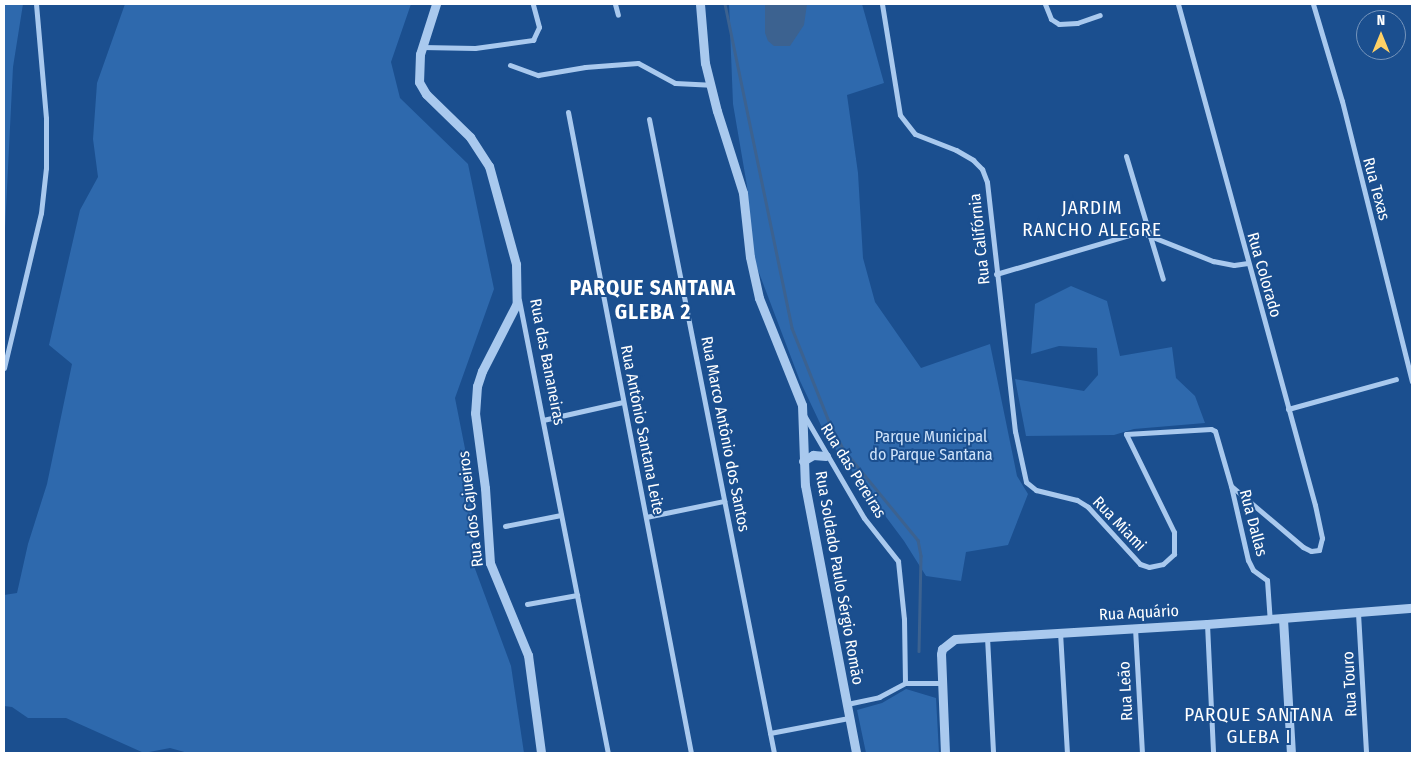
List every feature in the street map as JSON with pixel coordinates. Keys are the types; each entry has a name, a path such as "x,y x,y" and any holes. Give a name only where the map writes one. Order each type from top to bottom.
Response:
{"street":[{"path":"4,368 41,213 46,168 46,118 36,4"},
{"name":"Rua das Bananeiras","path":"436,4 422,47 418,71 422,89 470,137 489,166 516,264 518,294 608,753"},
{"path":"422,47 474,48 533,40 539,27 533,4"},
{"path":"614,4 618,15"},
{"name":"Rua Soldado Paulo Sérgio Romão","path":"700,4 710,85 743,192 750,257 758,298 803,414 805,485 856,753"},
{"name":"Rua Califórnia","path":"882,4 895,100 903,120 915,134 965,155 985,175 993,217 996,274 1016,436 1022,474 1031,486"},
{"path":"1045,4 1054,22 1068,25 1100,15"},
{"name":"Rua Colorado","path":"1178,4 1315,505 1322,538 1317,551 1304,547 1231,486"},
{"name":"Rua Texas","path":"1313,4 1342,101 1412,381"},
{"path":"510,65 538,75 585,67 638,63 675,83 710,85"},
{"name":"Rua Antônio Santana Leite","path":"568,112 691,753"},
{"name":"Rua Marco Antônio dos Santos","path":"649,119 774,753"},
{"path":"1126,156 1163,279"},
{"path":"996,274 1128,234 1151,234 1213,261 1234,265 1248,263"},
{"name":"Rua dos Cajueiros","path":"518,294 482,371 477,386 475,413 485,488 490,563 528,655 541,753"},
{"path":"1288,408 1396,379"},
{"path":"543,420 623,402"},
{"name":"Rua das Pereiras","path":"803,414 864,518 898,561 904,619 905,683"},
{"name":"Rua Dallas","path":"1126,434 1207,426 1212,429 1231,486 1248,560 1253,570 1267,580 1270,619"},
{"name":"Rua Miami","path":"1031,486 1076,500 1088,507 1140,564 1148,567 1163,564 1174,554 1174,532 1126,434"},
{"path":"803,461 813,455 826,456"},
{"path":"646,517 724,501"},
{"path":"505,526 561,515"},
{"path":"527,604 577,595"},
{"name":"Rua Aquário","path":"941,683 941,654 949,641 987,636 1207,624 1412,608"},
{"name":"Rua Touro","path":"1358,613 1366,753"},
{"path":"1283,618 1291,753"},
{"path":"1207,624 1213,753"},
{"name":"Rua Leão","path":"1135,628 1142,753"},
{"path":"1060,632 1067,753"},
{"path":"987,636 993,753"},
{"path":"847,704 880,697 905,683 941,683 945,753"},
{"path":"770,733 849,718"}],"green space":[{"path":"4,4 23,4 13,67 4,249"},
{"path":"125,4 411,4 391,62 400,98 468,164 494,289 455,398 470,474 474,566 511,666 524,753 188,753 170,748 144,753 66,718 28,718 12,707 4,706 4,595 17,593 28,544 47,484 72,364 49,345 80,210 98,177 93,139 97,83"},
{"name":"Parque Municipal do Parque Santana","path":"729,4 862,4 884,83 847,95 858,173 863,258 875,302 921,368 990,344 1017,476 1028,494 1008,545 966,552 961,581 926,576 904,541 827,438 800,381 753,257 747,186 733,104"},
{"path":"1071,286 1107,301 1120,356 1172,347 1176,378 1195,396 1205,423 1134,429 1114,435 1026,436 1015,379 1084,391 1098,375 1097,348 1059,346 1031,354 1035,304"},
{"path":"906,689 936,698 939,753 866,753 857,710 882,703"}],"shaded area":[{"path":"765,4 807,4 804,25 790,46 774,46 768,41 765,33"}],"waterway":[{"path":"725,4 792,328 830,424 844,450 918,540 921,556 919,651"}],"district":[{"name":"JARDIM RANCHO ALEGRE","path":"1092,219"},
{"name":"PARQUE SANTANA GLEBA 2","path":"653,300"},
{"name":"PARQUE SANTANA GLEBA I","path":"1259,726"}]}
